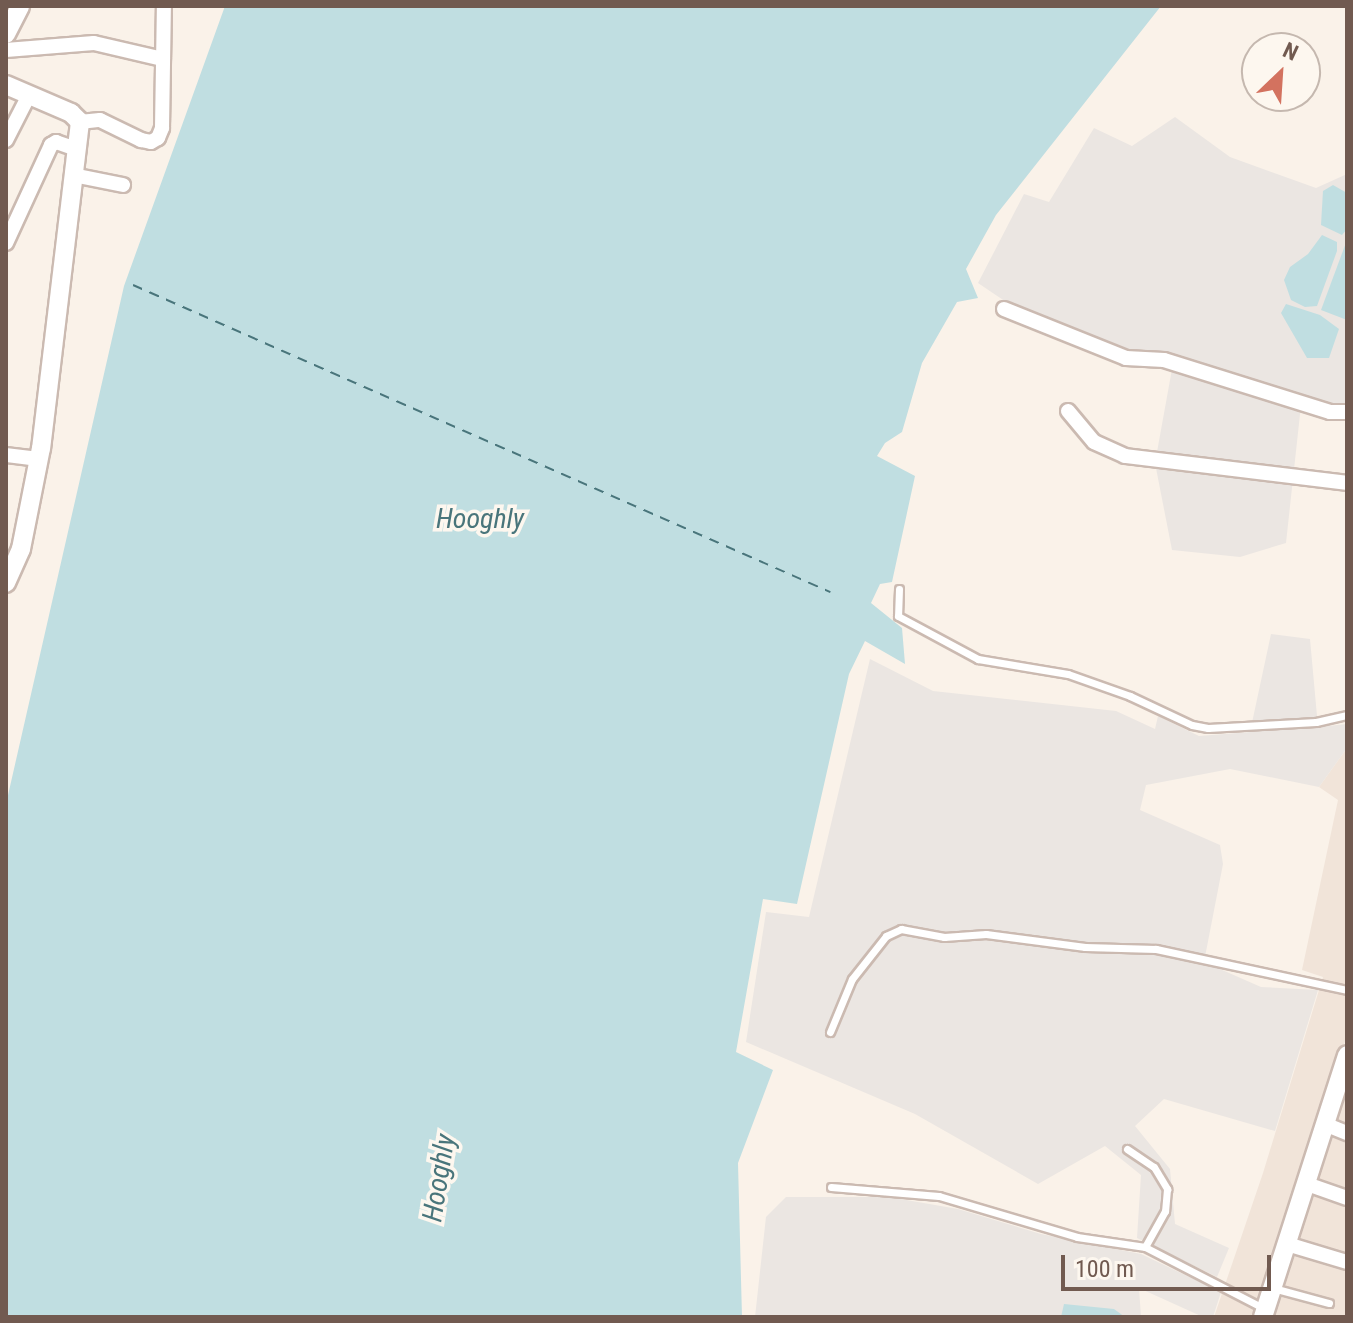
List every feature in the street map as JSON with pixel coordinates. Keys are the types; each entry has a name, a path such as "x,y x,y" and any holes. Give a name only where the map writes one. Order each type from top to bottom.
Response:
{"street":[{"path":"6,34 20,6"},
{"path":"80,122 100,120 141,140 154,141 162,128 164,6"},
{"path":"6,50 94,43 163,59"},
{"path":"6,85 71,113 80,122"},
{"path":"6,140 29,95"},
{"path":"6,583 38,459 80,122"},
{"path":"6,243 51,145 56,142 76,149"},
{"path":"73,175 123,185"},
{"path":"1004,309 1126,358 1164,360 1330,412 1347,412"},
{"path":"1068,411 1094,442 1125,456 1347,483"},
{"path":"6,455 38,459"},
{"path":"1264,1313 1327,1125 1342,1092 1346,1060"},
{"path":"1327,1125 1347,1133"},
{"path":"1307,1184 1347,1198"},
{"path":"1287,1244 1347,1262"}],"lane":[{"path":"899,589 898,616 978,659 1068,674 1130,696 1192,725 1208,728 1316,722 1347,715"},
{"path":"830,1032 852,979 886,936 901,929 944,937 986,934 1085,947 1156,949 1347,990"},
{"path":"1127,1149 1154,1167 1167,1189 1165,1211 1145,1247"},
{"path":"831,1187 939,1196 1077,1237 1145,1247 1264,1313"},
{"path":"1272,1288 1329,1303"}],"shaded area":[{"path":"1175,117 1230,157 1316,188 1347,174 1347,405 1335,408 1302,396 1286,543 1240,557 1172,550 1155,463 1174,358 1123,352 1018,310 978,283 1024,194 1049,202 1094,128 1132,146"},
{"path":"1271,634 1310,639 1318,727 1347,724 1347,748 1319,787 1230,769 1146,785 1140,810 1220,845 1223,864 1204,962 1261,987 1318,990 1275,1131 1164,1099 1135,1126 1170,1169 1175,1224 1229,1248 1217,1277 1137,1238 1141,1175 1105,1146 1038,1184 915,1114 746,1042 766,912 809,917 870,659 933,691 1116,711 1155,729 1158,716 1199,736 1250,732"},
{"path":"1347,748 1347,1035 1255,1317 1214,1317 1263,1173 1323,977 1302,970 1338,800 1319,787"},
{"path":"1347,1068 1347,1317 1268,1317"},
{"path":"786,1197 889,1197 958,1209 1041,1234 1141,1254 1221,1292 1213,1317 1203,1317 1139,1288 1141,1317 755,1317 766,1217"}],"water":[{"name":"Hooghly","path":"225,6 1161,6 996,215 966,269 978,298 957,302 922,363 902,432 885,443 877,456 915,476 892,582 880,584 871,603 902,628 905,664 865,641 849,674 797,904 763,899 736,1052 773,1070 738,1163 742,1317 6,1317 6,804 124,286"},
{"path":"1333,185 1347,193 1347,229 1342,235 1321,225 1323,191"},
{"path":"1322,235 1337,242 1337,251 1317,306 1305,307 1291,300 1284,280 1290,267 1308,254"},
{"path":"1347,240 1347,320 1321,310"},
{"path":"1286,304 1320,315 1339,329 1329,358 1307,358 1281,313"},
{"path":"1064,1304 1114,1309 1125,1317 1061,1317"}],"ferry route":[{"path":"133,285 830,592"}]}
